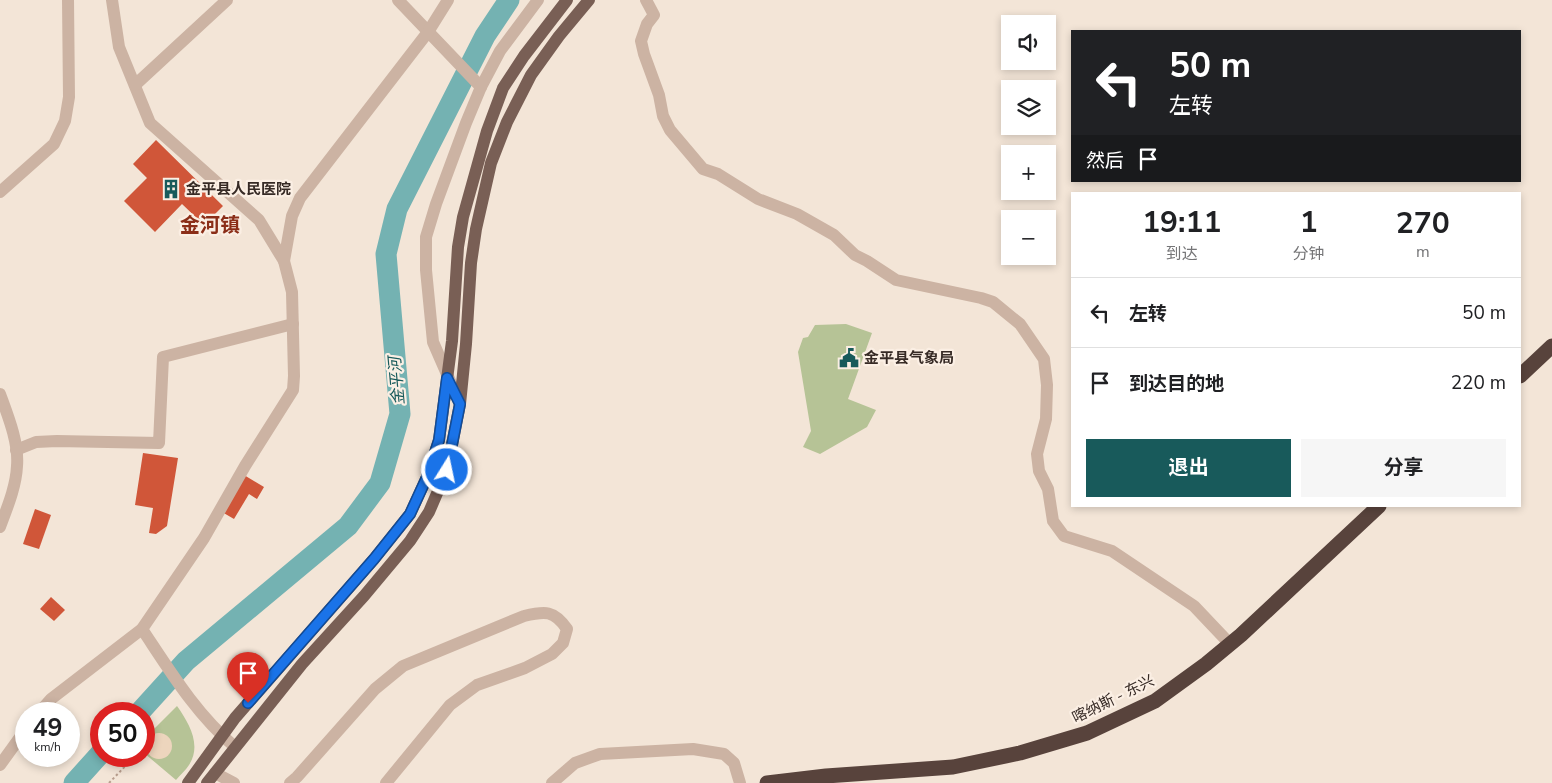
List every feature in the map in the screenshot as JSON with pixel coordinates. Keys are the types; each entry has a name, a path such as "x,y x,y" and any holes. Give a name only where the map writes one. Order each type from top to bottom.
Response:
{"highway":[{"path":"1521,375 1552,346"},
{"name":"喀纳斯 - 东兴","path":"767,783 826,776 953,766 1020,753 1087,733 1155,701 1206,664 1379,507"}],"main road":[{"path":"188,783 236,718 374,559 410,514 427,477 439,440 452,341 459,240 463,217 487,132 503,88 524,56 567,0"},
{"path":"211,778 302,664 364,596 410,540 430,512 447,470 460,404 472,254 491,163 506,122 531,75 559,36 589,0"}],"street":[{"path":"0,192 54,144 65,121 69,97 68,0"},
{"path":"48,702 142,629 204,538 244,466 293,390 292,292 284,261 259,220 150,124 119,47 112,0"},
{"path":"135,85 226,0"},
{"path":"398,0 481,88"},
{"path":"284,261 292,216 300,198 428,32 448,0"},
{"path":"460,404 447,378 433,342 426,270 426,237 446,177 481,88 500,51 538,0"},
{"path":"646,0 654,15 646,24 641,41 659,95 662,116 670,130 703,168 718,174 758,199 804,218 834,235 855,255 896,280 993,302 1020,324 1044,359 1047,385 1046,419 1037,454 1039,471 1048,490 1053,521 1064,536 1112,551 1194,606 1230,644"},
{"path":"16,450 36,442 158,443 163,357 293,324"},
{"path":"0,394 14,440 18,466 9,504 0,526"},
{"path":"290,783 375,689 403,666 524,616 544,611 561,619 568,628 563,643 552,654 525,668 477,685 450,705 386,783"},
{"path":"142,629 192,703 220,734 235,747"},
{"path":"0,766 15,745"},
{"path":"552,783 575,763 600,754 693,749 724,754 734,763 740,783"},
{"path":"211,778 234,783"}],"path":[{"path":"109,783 124,767"}],"green space":[{"path":"846,324 872,333 848,399 876,410 867,427 820,454 803,447 811,431 798,352 803,338 808,337 815,325"},
{"path":"177,706 192,734 194,742 193,757 189,765 176,780 155,762 155,728"}],"shaded area":[{"path":"155,734 164,734 171,741 171,751 168,755 164,758 155,758"}],"building":[{"name":"金平县人民医院","path":"156,140 223,206 204,225 182,204 155,232 124,201 147,178 133,164"},
{"path":"143,453 178,458 167,526 156,534 149,533 153,508 135,505"},
{"path":"244,475 264,487 257,499 249,494 234,519 222,512"},
{"path":"35,509 51,515 39,549 23,544"},
{"path":"51,597 65,610 54,621 40,609"}],"waterway":[{"name":"金平河","path":"149,702 186,661 348,526 380,483 400,414 386,254 397,209 485,36 509,0"},
{"name":"金平河","path":"74,783 90,765"}],"place":[{"name":"金平县人民医院","path":"171,189"},
{"name":"金平县气象局","path":"849,358"}],"district":[{"name":"金河镇","path":"210,225"}],"route":[{"path":"248,703 374,559 410,514 427,477 439,440 447,378 460,404 447,470"}]}
